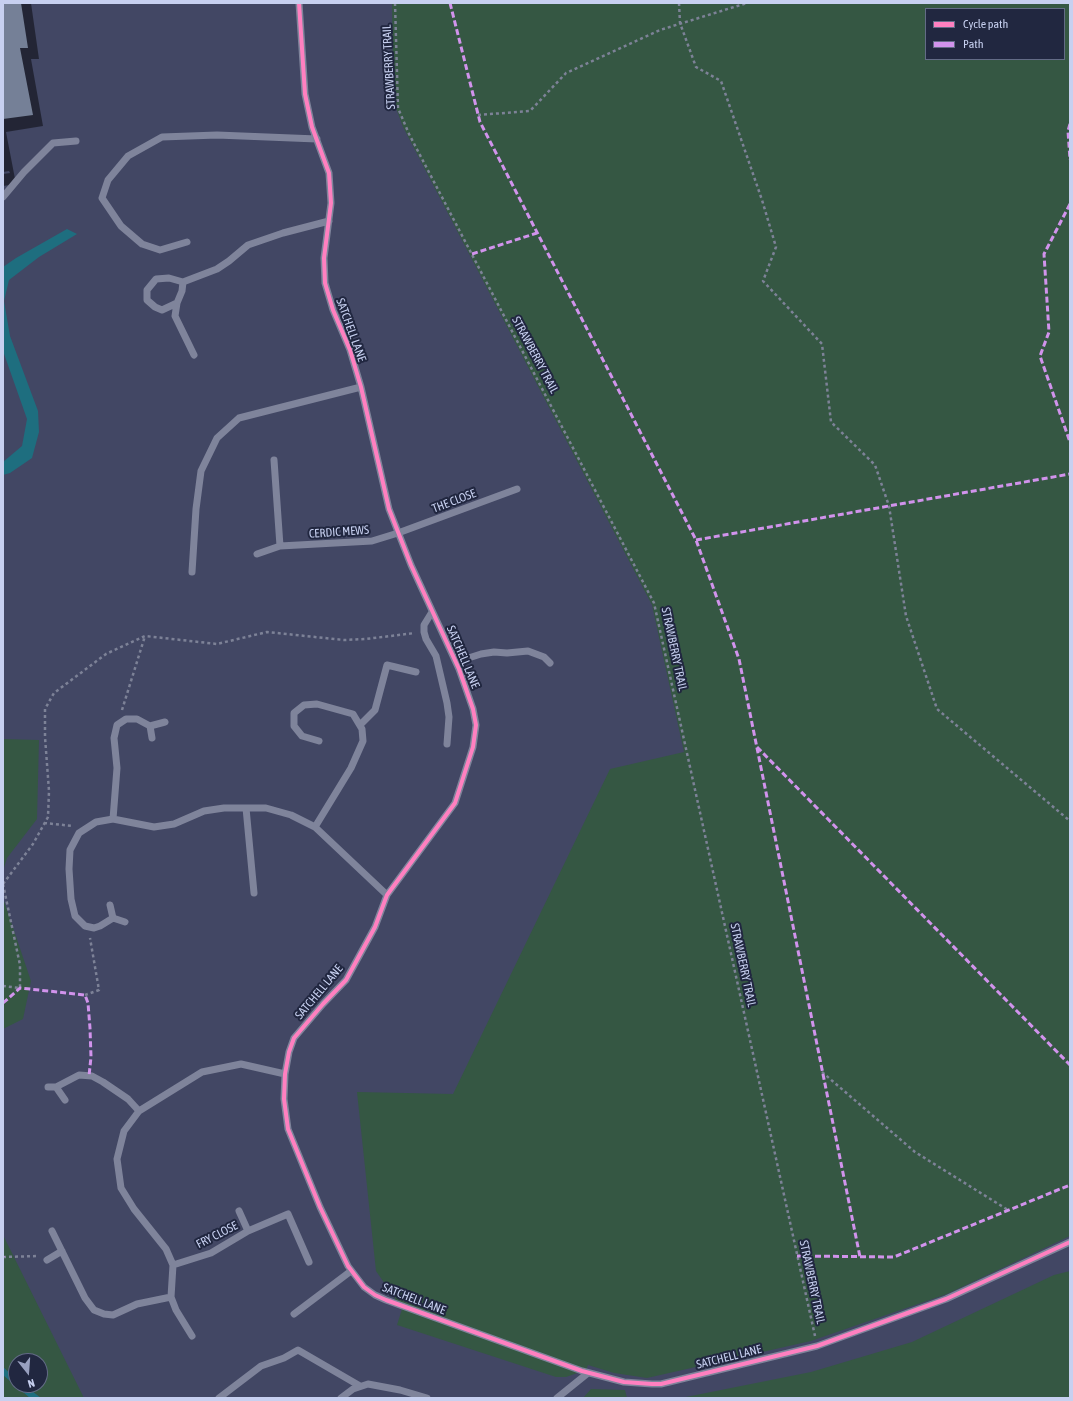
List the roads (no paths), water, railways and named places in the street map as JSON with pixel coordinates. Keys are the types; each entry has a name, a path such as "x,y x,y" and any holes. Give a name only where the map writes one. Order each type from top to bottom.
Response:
{"street":[{"name":"SATCHELL LANE","path":"299,3 305,94 312,127 329,173 331,203 323,267 325,283 333,310 350,350 361,387 389,509 411,565 456,662 470,699 476,725 473,747 455,803 387,895 375,927 346,980 294,1038 289,1052 284,1099 286,1119 290,1136 343,1257 351,1271 364,1287 375,1295 386,1300 588,1373 635,1384 661,1384 817,1346 946,1299 1070,1242"},
{"path":"188,242 160,250 142,244 121,226 102,198 108,180 128,156 162,137 216,135 317,139"},
{"path":"3,197 24,172 53,143 76,142"},
{"path":"177,303 162,310 155,307 147,300 147,290 156,279 169,278 183,282 217,269 229,261 248,244 328,221"},
{"path":"183,282 175,316 194,355"},
{"path":"192,572 196,509 201,471 217,438 239,418 361,387"},
{"path":"274,460 280,546"},
{"name":"THE CLOSE","path":"398,533 517,489"},
{"name":"CERDIC MEWS","path":"257,554 280,546 372,541 398,533"},
{"path":"432,612 424,625 424,632 426,639 436,656 447,703 449,717 447,744"},
{"path":"456,662 481,654 494,652 507,653 528,651 544,656 550,663"},
{"path":"360,725 374,710 387,665 416,672"},
{"path":"315,827 351,768 363,741 362,729 353,714 317,704 304,704 294,713 294,726 302,736 319,741"},
{"path":"113,820 117,768 114,738 117,725 126,719 137,719 150,726 165,722"},
{"path":"150,726 152,738"},
{"path":"113,918 100,926 89,927 82,924 75,916 71,899 69,869 70,850 79,833 96,822 113,820 154,827 174,824 204,811 224,808 266,808 291,815 315,827 387,895"},
{"path":"246,808 254,893"},
{"path":"110,905 113,918"},
{"path":"113,918 125,922"},
{"path":"192,1336 176,1310 171,1297 173,1265 166,1249 134,1209 121,1188 117,1159 124,1131 139,1111 202,1072 241,1064 286,1074"},
{"path":"48,1087 56,1087 79,1075 92,1076 128,1099 139,1111"},
{"path":"56,1087 65,1100"},
{"name":"FRY CLOSE","path":"239,1211 248,1231"},
{"name":"FRY CLOSE","path":"173,1265 211,1253 248,1231 288,1214 309,1262"},
{"path":"52,1231 59,1253 84,1298 94,1310 104,1314 113,1315 137,1304 171,1297"},
{"path":"47,1260 59,1253"},
{"path":"294,1314 351,1271"},
{"path":"219,1398 261,1366 284,1358 298,1350 360,1386"},
{"path":"557,1398 588,1373"},
{"path":"341,1398 353,1389 360,1386 375,1385 400,1390 427,1398"}]}
